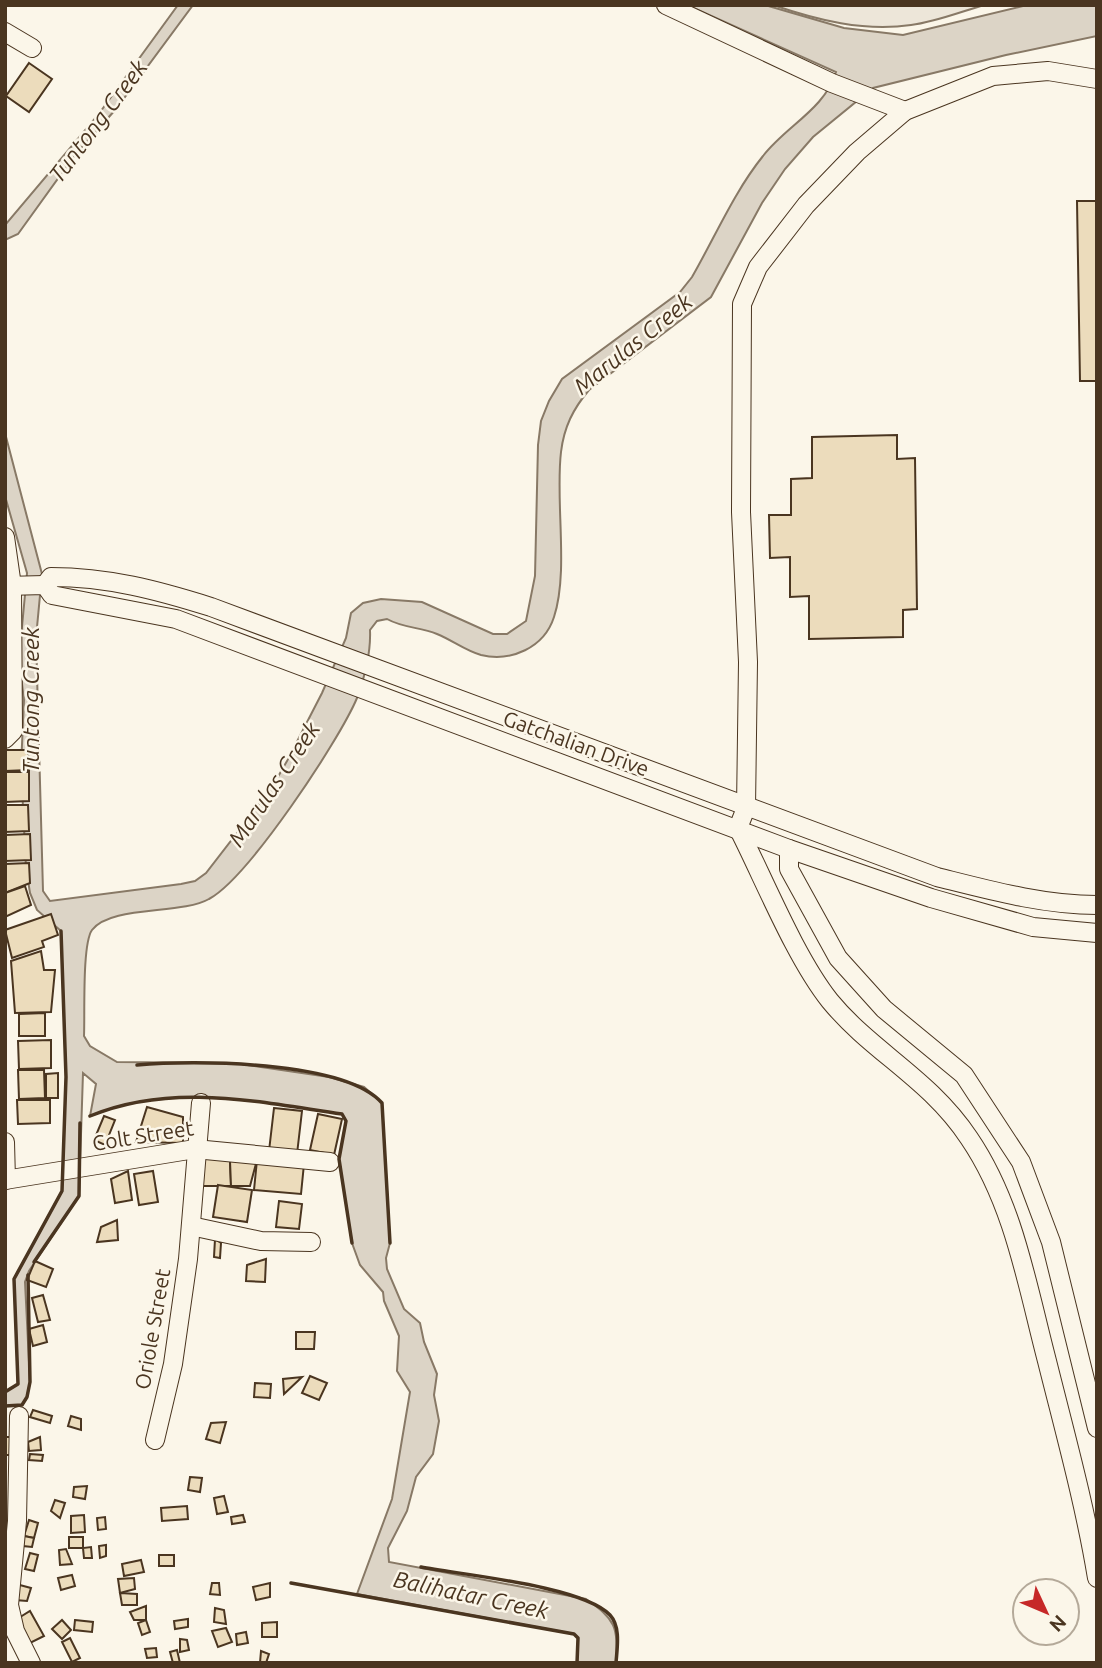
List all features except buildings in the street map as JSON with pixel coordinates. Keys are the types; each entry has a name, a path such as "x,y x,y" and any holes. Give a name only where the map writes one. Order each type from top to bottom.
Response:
{"street":[{"path":"666,5 832,83 905,111"},
{"path":"5,32 32,48"},
{"path":"1097,79 1048,71 993,76 905,111 857,152 806,205 758,267 742,304 741,512 748,662 746,808 738,828 813,976 830,1000 867,1037 942,1101 971,1140 992,1179 1015,1238 1083,1504 1097,1578"},
{"path":"5,537 13,586 13,731 5,739"},
{"name":"Gatchalian Drive","path":"13,586 44,585 51,577 92,577 147,587 319,646 746,808 937,877 1004,894 1072,905 1097,905"},
{"path":"87,600 92,577"},
{"name":"Gatchalian Drive","path":"44,585 52,594 176,619 308,671 789,849 999,919 1045,928 1097,933"},
{"path":"789,849 789,869 842,964 884,1009 964,1075 1017,1154 1036,1197 1051,1242 1097,1428"},
{"name":"Oriole Street","path":"155,1440 173,1364 191,1226 195,1149 201,1103"},
{"path":"5,1142 6,1180"},
{"name":"Colt Street","path":"6,1180 195,1149 330,1162"},
{"path":"191,1226 261,1241 311,1242"},
{"path":"19,1416 17,1521 9,1605 15,1631 31,1663"}],"shaded area":[{"path":"773,5 984,5 920,24 876,27 824,20"}],"water":[{"name":"Tuntong Creek","path":"178,5 193,5 116,109 75,155 18,234 5,240 5,225 98,115"},
{"path":"687,5 765,5 844,28 903,35 1027,5 1097,5 1097,36 873,88 813,137 785,169 762,203 711,297 589,390 574,411 564,434 561,452 561,579 554,617 543,637 515,654 492,657 475,653 431,632 387,619 377,621 370,630 365,673 347,718 313,775 246,865 226,886 197,904 130,913 101,922 92,930 85,964 84,1036 90,1046 117,1062 233,1063 329,1077 364,1087 382,1103 390,1243 386,1258 387,1269 404,1309 420,1323 424,1342 437,1374 434,1395 439,1421 433,1454 416,1477 407,1511 388,1548 389,1562 586,1599 604,1613 613,1625 616,1663 577,1663 578,1638 574,1634 357,1594 392,1499 410,1392 397,1371 399,1336 384,1301 383,1292 360,1265 352,1243 339,1159 346,1121 342,1114 247,1100 184,1097 121,1106 90,1116 96,1084 83,1073 79,1196 29,1271 25,1282 30,1382 22,1405 5,1406 5,1392 18,1384 14,1279 62,1191 66,1077 61,931 37,910 30,893 26,868 21,767 24,700 19,659 27,573 5,496 5,433 42,574 36,638 43,891 50,901 195,881 206,873 271,789 322,693 346,638 351,613 363,603 381,599 422,602 493,634 507,634 526,621 535,576 538,445 541,421 549,401 562,379 680,292 692,277 734,200 763,156 814,107 831,85 836,72"}],"wall":[{"path":"5,1392 18,1384 14,1279 62,1191 66,1077 61,931"},
{"path":"137,1065 229,1063 266,1066 335,1078 363,1089 382,1103 390,1243"},
{"path":"90,1116 121,1106 184,1097 247,1100 342,1114 346,1121 339,1159 352,1243"},
{"path":"34,1262 79,1196 80,1123"},
{"path":"5,1406 22,1405 30,1382 28,1275"},
{"path":"421,1567 549,1589 596,1605 610,1615 616,1625 616,1663"},
{"path":"291,1583 574,1634 578,1638 577,1663"}],"water label":[{"name":"Marulas Creek","path":"633,344"},
{"name":"Marulas Creek","path":"274,784"},
{"name":"Balihatar Creek","path":"471,1595"}]}
